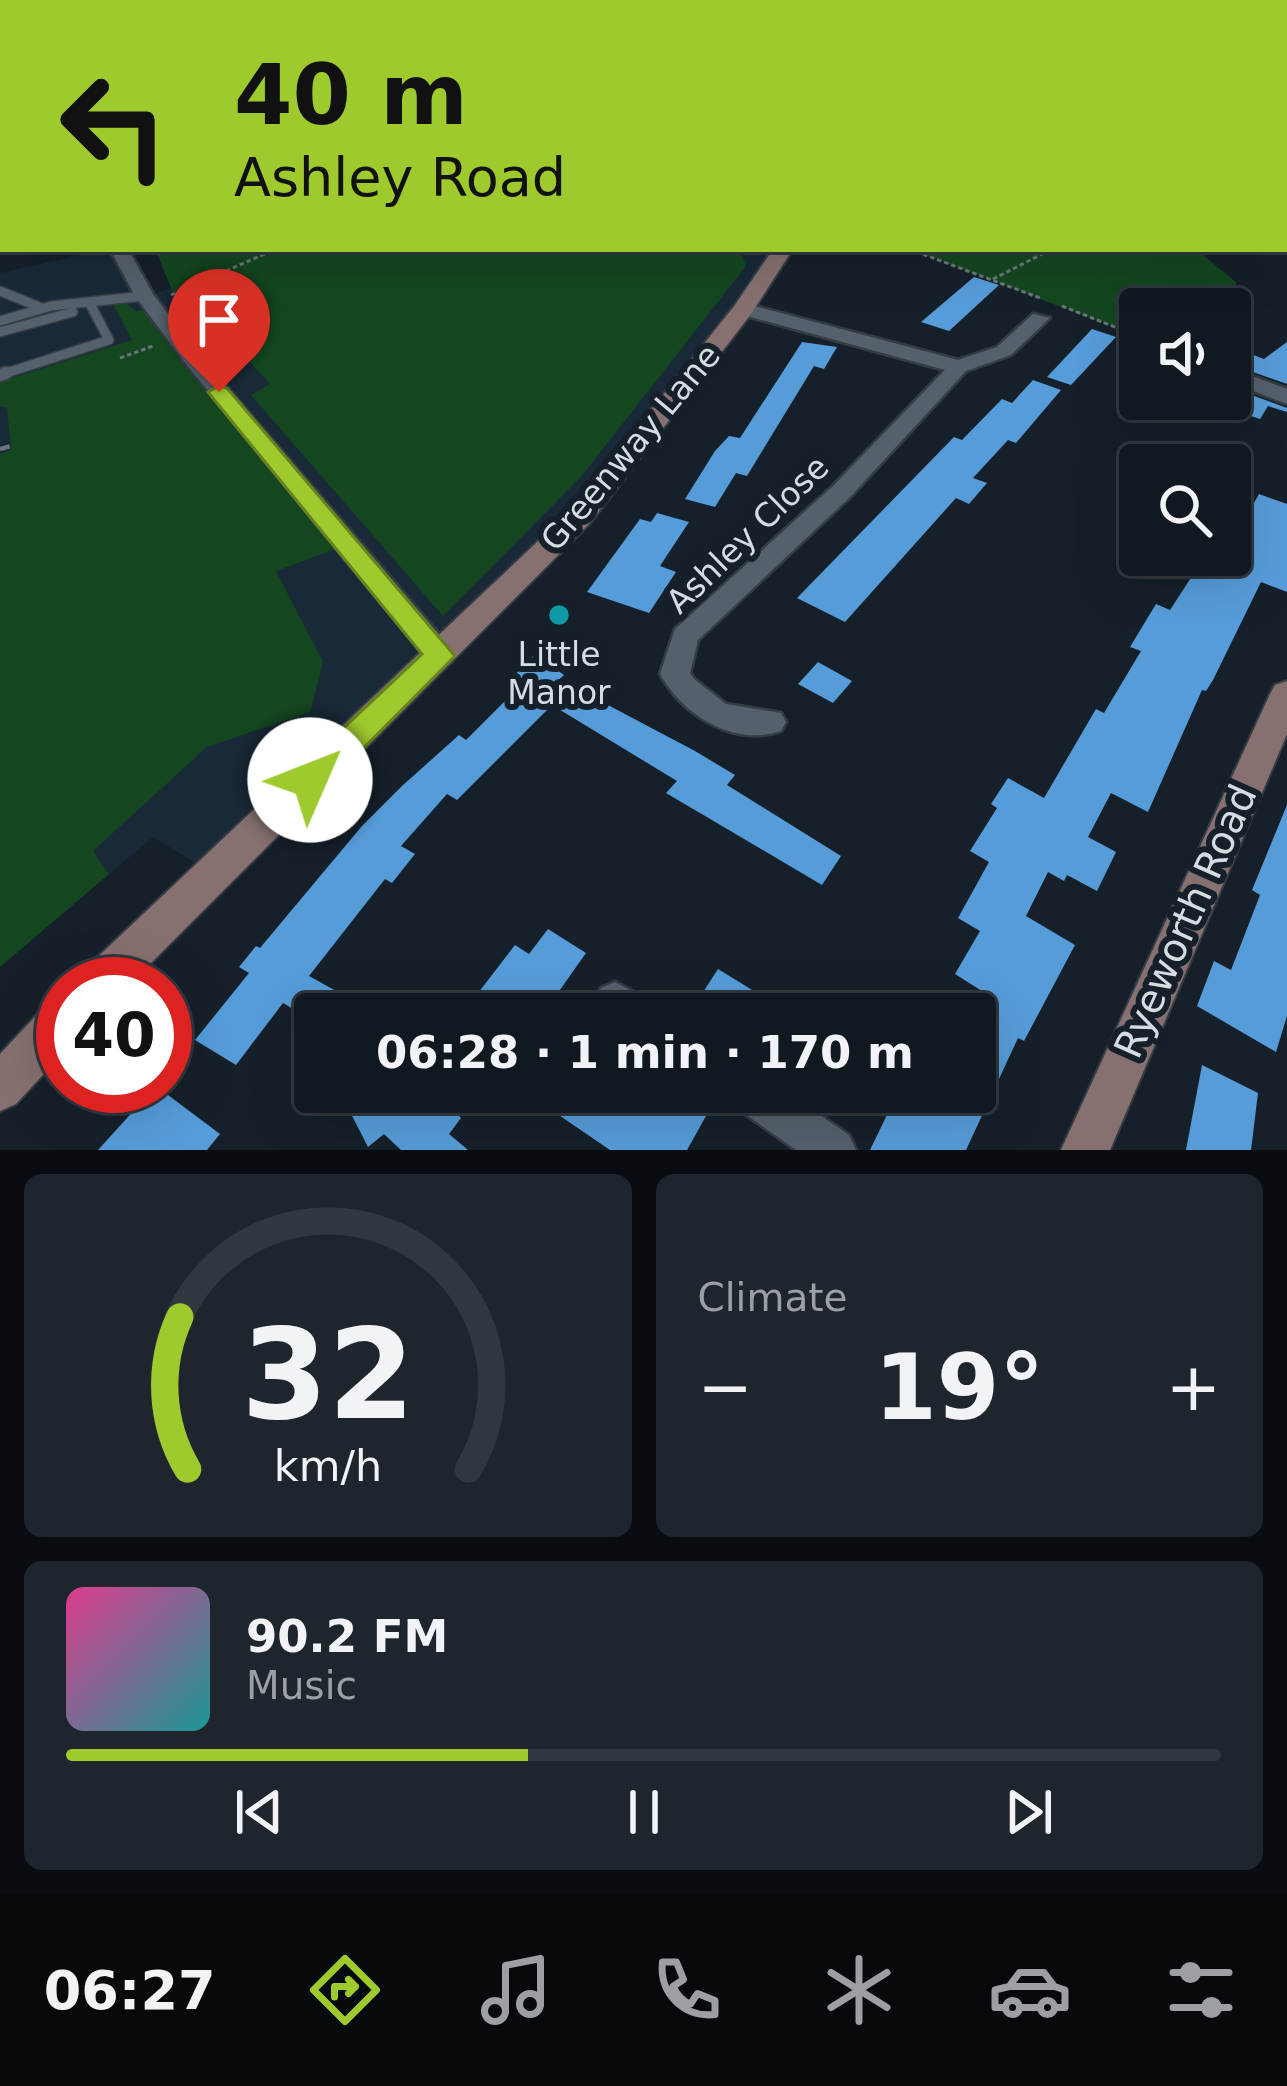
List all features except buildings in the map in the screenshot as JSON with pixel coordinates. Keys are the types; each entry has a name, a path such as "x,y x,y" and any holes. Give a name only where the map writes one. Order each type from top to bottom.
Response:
{"street":[{"path":"121,252 145,297 440,656"},
{"name":"Greenway Lane","path":"128,957 580,517 743,309 781,252"},
{"path":"743,309 959,367"},
{"name":"Ashley Close","path":"770,722 728,718 699,705 675,674 685,636 841,492 959,367 1004,351 1040,318"},
{"path":"1251,383 1287,398"},
{"name":"Ryeworth Road","path":"1085,1150 1287,694"},
{"path":"0,1088 36,1049"},
{"path":"780,1113 834,1150"}],"lane":[{"path":"0,291 43,308"},
{"path":"0,332 64,312 145,297"},
{"path":"0,321 43,308 89,306"},
{"path":"0,375 109,340 89,306"}],"path":[{"path":"145,297 170,295 269,252"},
{"path":"917,252 1119,329"},
{"path":"993,279 1046,252"},
{"path":"0,449 11,446"}],"shaded area":[{"path":"94,252 121,252 146,297 256,252 781,252 580,517 213,874 153,837 0,967 0,273"}],"green space":[{"path":"156,252 741,252 746,266 581,477 443,616 251,395 270,384 221,330 175,297"},
{"path":"917,252 1200,252 1237,283 1231,288 1119,288 1119,329"},
{"path":"122,300 136,311 149,308 341,547 276,571 323,662 310,712 207,747 93,851 109,874 0,967 0,454 11,450 7,408 0,406 0,382 132,340 112,302"}],"place":[{"name":"Little Manor","path":"559,615"}],"route":[{"path":"219,392 440,656 310,780"}]}
